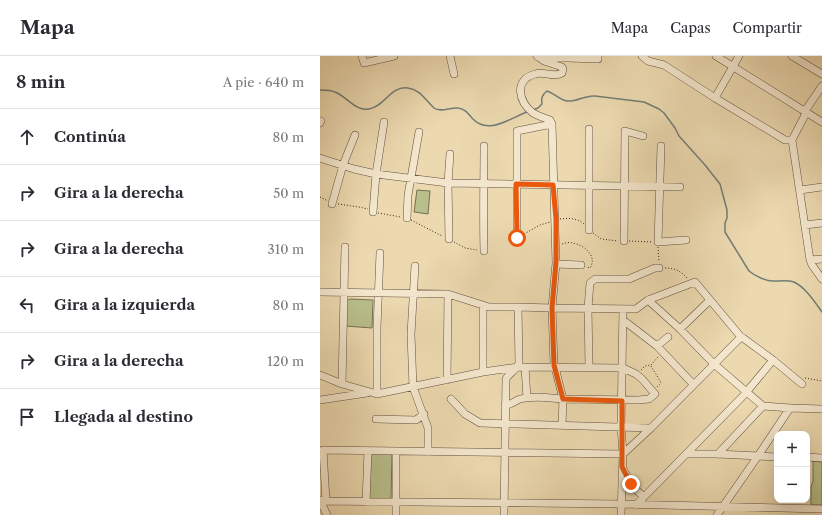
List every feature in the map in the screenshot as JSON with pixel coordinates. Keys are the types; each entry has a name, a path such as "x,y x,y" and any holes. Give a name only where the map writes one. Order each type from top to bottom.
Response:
{"street":[{"path":"362,56 364,63 394,56"},
{"path":"450,56 454,74"},
{"path":"537,56 598,59 598,56"},
{"path":"537,56 544,61 562,67 563,71 558,75 544,73 532,75 522,84 520,90 520,95 525,105 535,114 550,120 552,124 553,185 556,219 556,264 552,308 554,365 563,399 562,425"},
{"path":"642,56 648,61 664,65 785,140 792,140"},
{"path":"716,56 805,110 822,122"},
{"path":"715,98 739,56"},
{"path":"792,56 822,74"},
{"path":"822,86 805,110 804,117 792,140 806,225 810,260 822,279"},
{"path":"373,212 376,174 384,122"},
{"path":"517,238 516,131 552,124"},
{"path":"589,129 589,230"},
{"path":"624,241 625,131 643,136"},
{"path":"407,218 418,132"},
{"path":"332,204 343,165 354,135"},
{"path":"484,146 484,251"},
{"path":"661,146 658,242 686,240"},
{"path":"449,239 448,183 450,154"},
{"path":"320,158 354,169 376,174 448,183 680,187"},
{"path":"800,190 822,187"},
{"path":"806,225 822,223"},
{"path":"342,384 345,247"},
{"path":"377,394 376,328 380,253"},
{"path":"810,260 822,259"},
{"path":"556,264 581,265"},
{"path":"415,266 411,334 412,387 424,414 428,428 428,452"},
{"path":"588,367 588,308 590,283 595,279 629,279 655,268 659,268"},
{"path":"320,292 448,294 483,306 636,309 648,300 694,282 697,283 710,301 741,337 773,360 802,384"},
{"path":"447,380 448,294"},
{"path":"648,300 680,329 714,364 763,406 822,409"},
{"path":"680,329 710,301"},
{"path":"483,306 483,372"},
{"path":"518,307 519,363 527,398"},
{"path":"621,515 623,454 621,426 623,309"},
{"path":"623,320 660,349 693,384"},
{"path":"660,349 668,337"},
{"path":"327,515 322,501 323,450 623,454 651,428 741,337"},
{"path":"636,505 746,392 773,360"},
{"path":"320,375 342,384 377,394 483,372 521,367 623,368 636,374 655,394 649,399 622,401 541,397 527,398 515,401 511,405 506,405"},
{"path":"504,515 506,380 508,374 521,367"},
{"path":"320,400 370,392"},
{"path":"451,399 465,414 480,423 505,425 621,426 651,428"},
{"path":"718,454 763,406"},
{"path":"717,515 790,408"},
{"path":"376,419 416,420 424,414"},
{"path":"366,502 368,450"},
{"path":"396,452 396,515"},
{"path":"687,454 774,457"},
{"path":"810,457 822,458"},
{"path":"622,467 633,487 644,497"},
{"path":"322,501 621,504 822,509"}],"path":[{"path":"320,197 332,204 359,207 373,212 407,218 465,248 484,251"},
{"path":"658,242 659,268 675,268 683,273 691,282"},
{"path":"555,245 573,243 583,248 590,253 592,258 593,264 590,268"},
{"path":"636,374 645,366 650,365 660,349"},
{"path":"650,365 660,383 652,391"},
{"path":"802,384 803,378 822,381"}],"green space":[{"path":"417,190 430,191 428,214 414,212"},
{"path":"350,299 373,300 372,328 345,326 346,301"},
{"path":"369,453 392,454 391,499 369,499"},
{"path":"813,461 822,462 822,505 811,505"}],"waterway":[{"path":"320,90 330,90 339,94 355,106 369,109 379,104 397,90 408,88 420,93 434,108 440,110 455,108 463,109 478,123 485,126 499,124 527,112"},
{"path":"533,110 542,104 542,97 547,91 567,101 588,96 595,96 644,102 659,109 664,113 679,136 720,184 727,210 725,232 749,271 768,281 787,281 798,284 813,299 822,312"}],"route":[{"path":"517,238 516,184 553,185 556,219 556,262 552,308 554,365 563,399 622,401 622,467 631,484"}]}
